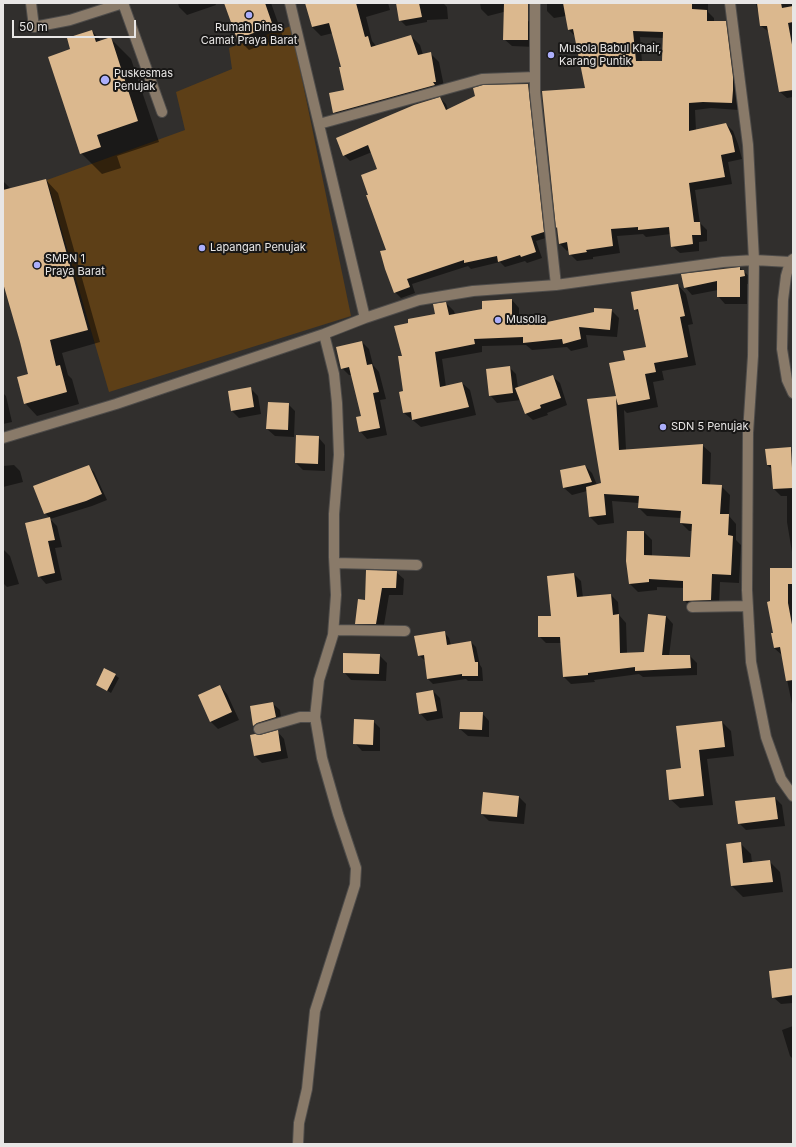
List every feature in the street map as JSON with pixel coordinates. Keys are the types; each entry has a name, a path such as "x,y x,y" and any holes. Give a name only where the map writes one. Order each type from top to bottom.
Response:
{"street":[{"path":"31,3 34,27 70,20 123,3 162,112"},
{"path":"290,3 365,318"},
{"path":"535,3 534,77 556,285"},
{"path":"730,3 748,144 754,260 753,356 748,432 747,590 752,662 766,737 781,779 793,796"},
{"path":"319,124 482,79 534,77"},
{"path":"3,438 116,404 324,334 365,318 419,300 473,292 556,285 722,262 754,260 792,261 786,276 782,343 784,368 790,379 793,393"},
{"path":"298,1144 299,1124 308,1089 315,1011 355,885 356,868 338,814 322,758 315,717 319,680 334,630 336,595 334,563 334,514 339,455 337,403 334,374 324,334"},
{"path":"334,563 418,565"},
{"path":"692,607 748,606"},
{"path":"334,630 405,631"},
{"path":"258,729 300,717 315,717"}],"shaded area":[{"name":"Lapangan Penujak","path":"291,26 351,316 109,392 47,180 185,130 176,92 232,69 229,48"}],"building":[{"name":"Rumah Dinas Camat Praya Barat","path":"224,3 265,3 273,26 237,39"},
{"path":"305,3 356,3 365,37 368,36 371,47 411,35 418,55 431,52 436,82 433,82 435,85 333,113 329,93 344,90 339,67 341,67 329,23 312,27"},
{"path":"396,3 419,3 422,17 399,21"},
{"path":"504,3 528,3 528,40 503,40"},
{"path":"563,3 692,3 692,9 707,10 707,21 726,21 733,77 732,103 689,103 689,131 726,123 732,136 735,152 721,155 725,177 689,183 694,222 700,222 701,235 692,235 693,244 671,247 669,227 638,230 638,227 611,229 613,246 586,250 587,252 569,255 567,242 559,244 557,227 556,228 542,91 585,88 573,29 568,30","holes":["633,31 663,32 662,61 636,61"]},
{"path":"757,3 781,3 782,8 793,6 793,22 788,23 793,50 793,90 779,92 767,26 760,26"},
{"path":"92,30 96,42 111,37 138,121 97,135 101,147 80,154 48,57 70,49 67,38"},
{"path":"528,84 544,232 531,236 536,252 498,262 497,256 464,263 464,260 407,279 410,287 394,293 380,251 386,250 366,195 368,195 361,175 377,169 368,145 343,156 336,138 414,105 440,97 446,110 475,96 473,88 483,85"},
{"name":"SMPN 1 Praya Barat","path":"46,179 88,330 50,340 56,366 60,365 67,392 24,404 17,377 28,374 3,283 3,190"},
{"path":"740,267 740,270 744,270 745,276 740,277 740,297 717,297 717,281 684,288 681,274"},
{"path":"678,284 685,316 680,317 688,357 654,363 656,372 645,374 650,399 618,405 616,398 619,450 703,444 702,484 722,485 720,514 729,514 728,535 733,536 731,575 712,574 711,600 683,601 683,581 649,579 649,582 629,584 626,561 627,531 644,531 644,555 690,557 692,524 680,523 681,511 638,508 639,496 604,494 606,515 589,517 586,487 601,483 587,399 616,396 609,363 625,360 623,351 646,347 638,309 634,310 631,292"},
{"path":"512,299 512,321 537,318 538,324 594,312 594,308 612,309 610,330 579,327 581,339 563,344 562,339 523,343 523,337 474,339 475,344 435,352 440,387 462,382 469,407 412,420 411,412 403,413 399,392 403,391 398,356 402,356 394,326 408,323 408,319 435,314 433,304 446,302 449,315 482,309 482,301"},
{"path":"362,341 367,365 372,364 379,392 373,393 380,428 359,432 356,417 361,416 349,367 341,369 336,347"},
{"path":"510,366 513,393 489,396 486,369"},
{"path":"553,375 561,398 540,405 541,408 525,414 515,388"},
{"path":"251,387 254,407 231,411 228,391"},
{"path":"268,402 289,403 288,430 266,429"},
{"path":"296,435 319,436 318,464 295,463"},
{"path":"791,447 793,488 773,489 771,465 767,465 765,449"},
{"path":"89,465 102,494 86,501 44,514 33,486"},
{"path":"585,465 592,482 563,488 560,470"},
{"path":"50,517 55,540 48,541 55,573 38,577 25,523"},
{"path":"770,568 793,568 793,584 788,584 788,603 793,630 793,680 786,681 780,647 774,648 771,633 773,633 767,602 770,601"},
{"path":"366,570 397,571 396,588 382,588 376,624 355,624 358,599 365,600"},
{"path":"574,573 577,597 611,594 613,615 619,614 620,653 644,652 648,614 666,616 662,655 690,655 691,668 635,671 635,667 588,673 588,675 563,677 560,637 538,637 538,616 551,616 547,576"},
{"path":"445,631 447,645 471,641 475,662 478,662 478,676 462,676 462,674 427,679 424,655 418,656 414,636"},
{"path":"343,653 380,654 379,674 343,673"},
{"path":"104,668 116,674 107,691 96,685"},
{"path":"220,685 232,712 210,722 198,695"},
{"path":"433,690 437,711 419,714 416,693"},
{"path":"273,702 276,717 257,723 253,726 250,706"},
{"path":"460,712 483,712 482,730 459,729"},
{"path":"354,719 374,720 373,745 353,744"},
{"path":"722,721 725,747 699,750 704,796 669,800 666,770 681,768 676,726"},
{"path":"278,730 281,751 254,756 250,735 260,735"},
{"path":"483,792 519,796 517,817 481,814"},
{"path":"775,797 778,819 738,824 735,801"},
{"path":"741,842 743,863 770,860 773,882 731,886 726,844"},
{"path":"793,968 793,995 772,998 769,971"}],"place":[{"name":"Rumah Dinas Camat Praya Barat","path":"249,15"},
{"name":"Musola Babul Khair, Karang Puntik","path":"551,55"},
{"name":"Puskesmas Penujak","path":"105,80"},
{"name":"Lapangan Penujak","path":"202,248"},
{"name":"SMPN 1 Praya Barat","path":"37,265"},
{"name":"Musolla","path":"498,320"},
{"name":"SDN 5 Penujak","path":"663,427"}]}
